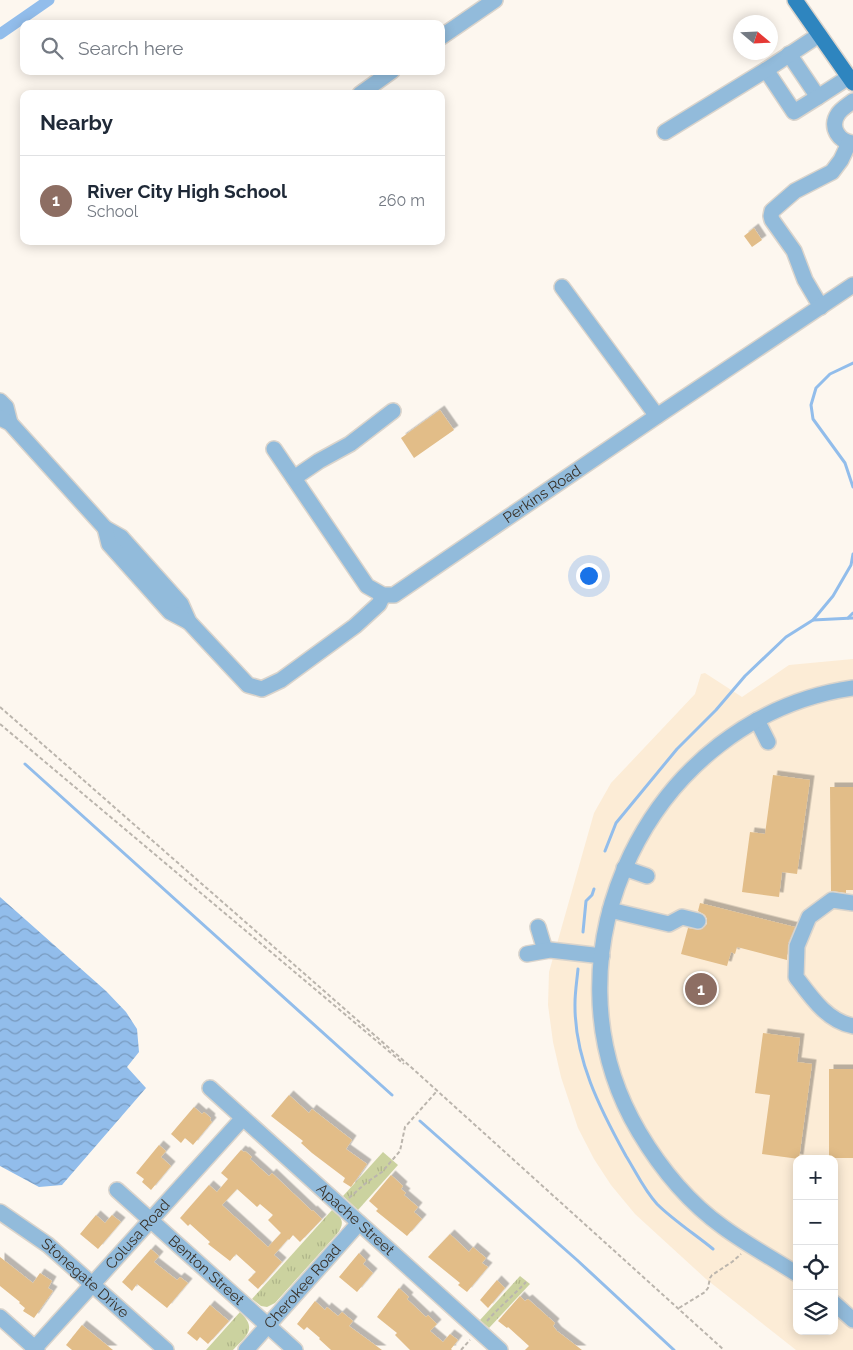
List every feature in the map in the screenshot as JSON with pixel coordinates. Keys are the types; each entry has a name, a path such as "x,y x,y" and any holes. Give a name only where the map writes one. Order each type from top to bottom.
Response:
{"main road":[{"path":"794,0 851,80"}],"street":[{"path":"445,34 495,0"},
{"path":"665,132 819,35"},
{"path":"789,54 818,97"},
{"path":"766,70 794,112 851,80"},
{"path":"366,90 386,75"},
{"path":"821,306 805,280 794,251 771,216 772,211 795,191 832,172 841,160 851,143 844,141 836,132 834,123 838,114 853,101"},
{"name":"Perkins Road","path":"383,594 394,595 853,285"},
{"path":"562,287 657,416"},
{"path":"0,401 6,407 5,420 105,528 109,544 170,612 189,622 248,685 262,689 281,680 355,626 379,604 383,594 367,586 274,449"},
{"path":"294,478 311,465 350,444 393,411"},
{"path":"793,1271 717,1222 690,1199 656,1159 638,1130 620,1091 605,1039 600,990 602,956 610,910 624,868 651,817 677,783 718,745 757,720 796,702 833,691 853,688"},
{"path":"757,720 768,742"},
{"path":"624,868 647,876"},
{"path":"853,902 832,900 809,917 797,946 796,977 822,1010 846,1025 853,1026"},
{"path":"610,910 669,924 682,917 698,920"},
{"path":"538,927 545,950"},
{"path":"527,954 545,950 602,956"},
{"name":"Apache Street","path":"210,1088 500,1350"},
{"name":"Colusa Road","path":"35,1349 243,1118"},
{"name":"Benton Street","path":"117,1190 296,1350"},
{"name":"Stonegate Drive","path":"0,1212 48,1245 93,1283 166,1350"},
{"name":"Cherokee Road","path":"246,1350 359,1223"},
{"path":"838,1306 851,1315"},
{"path":"0,1317 35,1349"}],"path":[{"path":"0,708 437,1091 724,1350"},
{"path":"0,724 437,1091"},
{"path":"340,1207 362,1186 382,1172 400,1151 405,1126 437,1091"},
{"path":"678,1309 706,1292 712,1275 732,1262 748,1243"},
{"path":"485,1323 503,1302 512,1297 526,1282"},
{"path":"460,1350 472,1338"}],"shaded area":[{"path":"853,659 853,1350 796,1350 706,1279 635,1214 611,1185 594,1159 578,1128 561,1077 553,1042 548,1005 549,972 594,813 611,783 695,694 701,674 705,673 742,697 789,665"}],"green space":[{"path":"383,1152 398,1165 358,1210 343,1196"},
{"path":"332,1210 341,1218 340,1230 275,1303 267,1307 261,1306 252,1299"},
{"path":"520,1276 530,1284 489,1328 480,1320"},
{"path":"240,1312 248,1323 249,1328 242,1341 233,1350 206,1350"}],"water":[{"path":"0,897 106,991 126,1012 137,1029 139,1052 127,1067 146,1088 62,1185 39,1187 0,1166"}],"building":[{"path":"754,228 762,240 752,247 744,236"},
{"path":"440,410 454,430 414,458 401,438"},
{"path":"773,775 810,780 797,874 782,872 779,897 742,892 750,832 765,834"},
{"path":"830,787 853,787 853,890 846,890 846,893 831,891"},
{"path":"700,903 795,927 788,943 787,960 737,947 735,954 731,952 727,966 681,954 688,928 700,930 707,924 705,915 698,911"},
{"path":"763,1033 800,1038 797,1062 812,1064 800,1155 793,1155 793,1158 762,1154 770,1095 755,1093"},
{"path":"829,1069 853,1069 853,1158 838,1158 838,1155 829,1155"},
{"path":"289,1095 309,1113 312,1109 352,1140 346,1149 367,1164 351,1187 343,1182 345,1178 312,1153 301,1143 303,1141 271,1116"},
{"path":"194,1107 202,1114 204,1112 211,1118 212,1122 193,1145 185,1138 181,1143 171,1134"},
{"path":"159,1145 166,1151 161,1157 171,1166 151,1190 142,1182 144,1179 136,1173"},
{"path":"241,1150 245,1151 252,1157 250,1159 269,1176 272,1173 322,1219 300,1242 293,1235 288,1239 274,1255 282,1262 258,1289 248,1280 256,1272 236,1254 230,1261 208,1244 210,1242 190,1224 188,1226 180,1218 209,1185 217,1192 228,1179 221,1173","holes":["237,1189 257,1207 260,1204 273,1215 268,1220 281,1233 268,1247 222,1205"]},
{"path":"391,1175 403,1186 401,1189 406,1193 404,1195 418,1207 414,1212 422,1219 407,1236 376,1211 378,1209 369,1201"},
{"path":"96,1215 105,1223 112,1215 121,1222 98,1249 80,1234"},
{"path":"450,1234 469,1252 473,1247 486,1258 482,1263 488,1267 467,1292 458,1285 460,1283 428,1257"},
{"path":"151,1249 159,1256 154,1262 177,1280 180,1277 188,1283 167,1308 137,1284 132,1291 122,1282"},
{"path":"359,1253 366,1260 363,1264 373,1273 357,1292 339,1277"},
{"path":"0,1257 33,1283 40,1273 52,1281 48,1288 53,1291 34,1318 23,1311 25,1308 20,1302 0,1286"},
{"path":"497,1280 505,1288 488,1308 480,1300"},
{"path":"399,1288 409,1297 407,1299 426,1317 428,1315 437,1324 430,1331 443,1342 450,1334 458,1340 452,1350 410,1350 395,1335 397,1333 377,1317"},
{"path":"520,1296 525,1301 528,1299 555,1323 553,1326 557,1331 582,1350 525,1350 529,1346 508,1327 498,1321"},
{"path":"315,1301 325,1310 327,1307 338,1316 342,1312 353,1321 349,1326 382,1350 331,1350 307,1327 304,1330 297,1324"},
{"path":"210,1305 229,1321 208,1344 200,1337 197,1341 187,1333"},
{"path":"82,1325 113,1350 72,1350 66,1345"}],"waterway":[{"path":"20,20 49,0"},
{"path":"0,34 20,20"},
{"path":"853,363 830,374 816,388 811,405 813,419 845,463 853,487"},
{"path":"605,851 616,823 677,749 716,710 745,676 786,637 813,620 833,596 851,565 853,554"},
{"path":"848,618 853,613"},
{"path":"813,620 853,618"},
{"path":"25,764 392,1095"},
{"path":"583,932 586,901 592,895 594,889"},
{"path":"578,969 575,1003 579,1044 590,1083 607,1120 652,1199 670,1216 713,1249"},
{"path":"420,1121 577,1260 674,1350"}],"place":[{"name":"River City High School","path":"701,989"}]}
